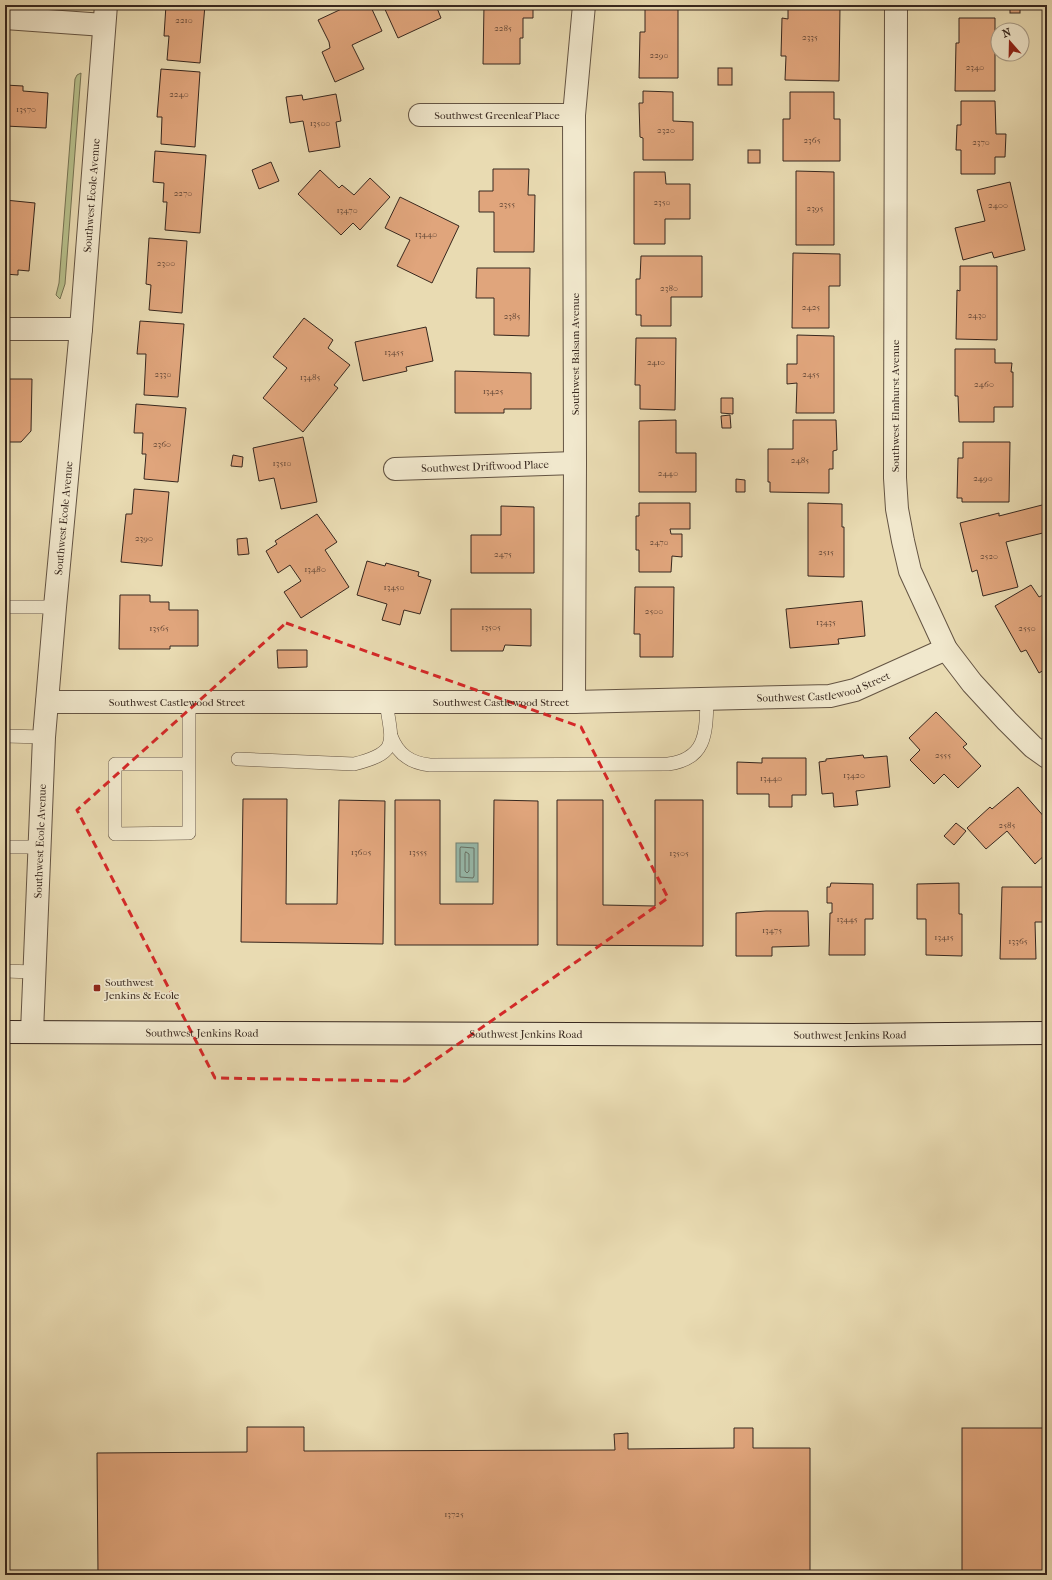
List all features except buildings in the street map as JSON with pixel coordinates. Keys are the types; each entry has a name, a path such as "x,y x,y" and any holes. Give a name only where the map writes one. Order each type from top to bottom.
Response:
{"street":[{"name":"Southwest Balsam Avenue","path":"574,702 574,114 584,5"},
{"name":"Southwest Elmhurst Avenue","path":"896,5 895,478 897,509 903,541 910,571 946,650 972,683 1007,721 1033,747 1047,758"},
{"path":"5,18 105,15"},
{"name":"Southwest Ecole Avenue","path":"32,1032 33,972 44,737 81,329 105,15"},
{"name":"Southwest Greenleaf Place","path":"420,115 574,114"},
{"path":"5,329 81,329"},
{"name":"Southwest Driftwood Place","path":"395,469 575,463"},
{"name":"Southwest Castlewood Street","path":"47,702 574,702 830,696 855,690 946,650"},
{"name":"Southwest Jenkins Road","path":"5,1032 852,1036 1047,1034"}],"lane":[{"path":"5,608 55,607"},
{"path":"391,736 394,745 400,753 410,760 430,765 680,763 691,757 699,748 704,737 707,699"},
{"path":"189,702 189,764 189,833 115,834 115,764 189,764"},
{"path":"238,759 354,764 384,752 391,744 386,702"},
{"path":"5,736 44,737"},
{"path":"5,847 40,847"},
{"path":"5,971 33,972"}],"highlighted area":[{"path":"286,623 581,727 668,898 405,1081 215,1078 77,810"}],"green space":[{"path":"81,73 65,284 60,299 56,295 59,283 75,79 77,75"}],"water":[{"path":"456,843 478,843 478,882 456,882"}],"place":[{"name":"Southwest Jenkins & Ecole","path":"97,988"}]}
